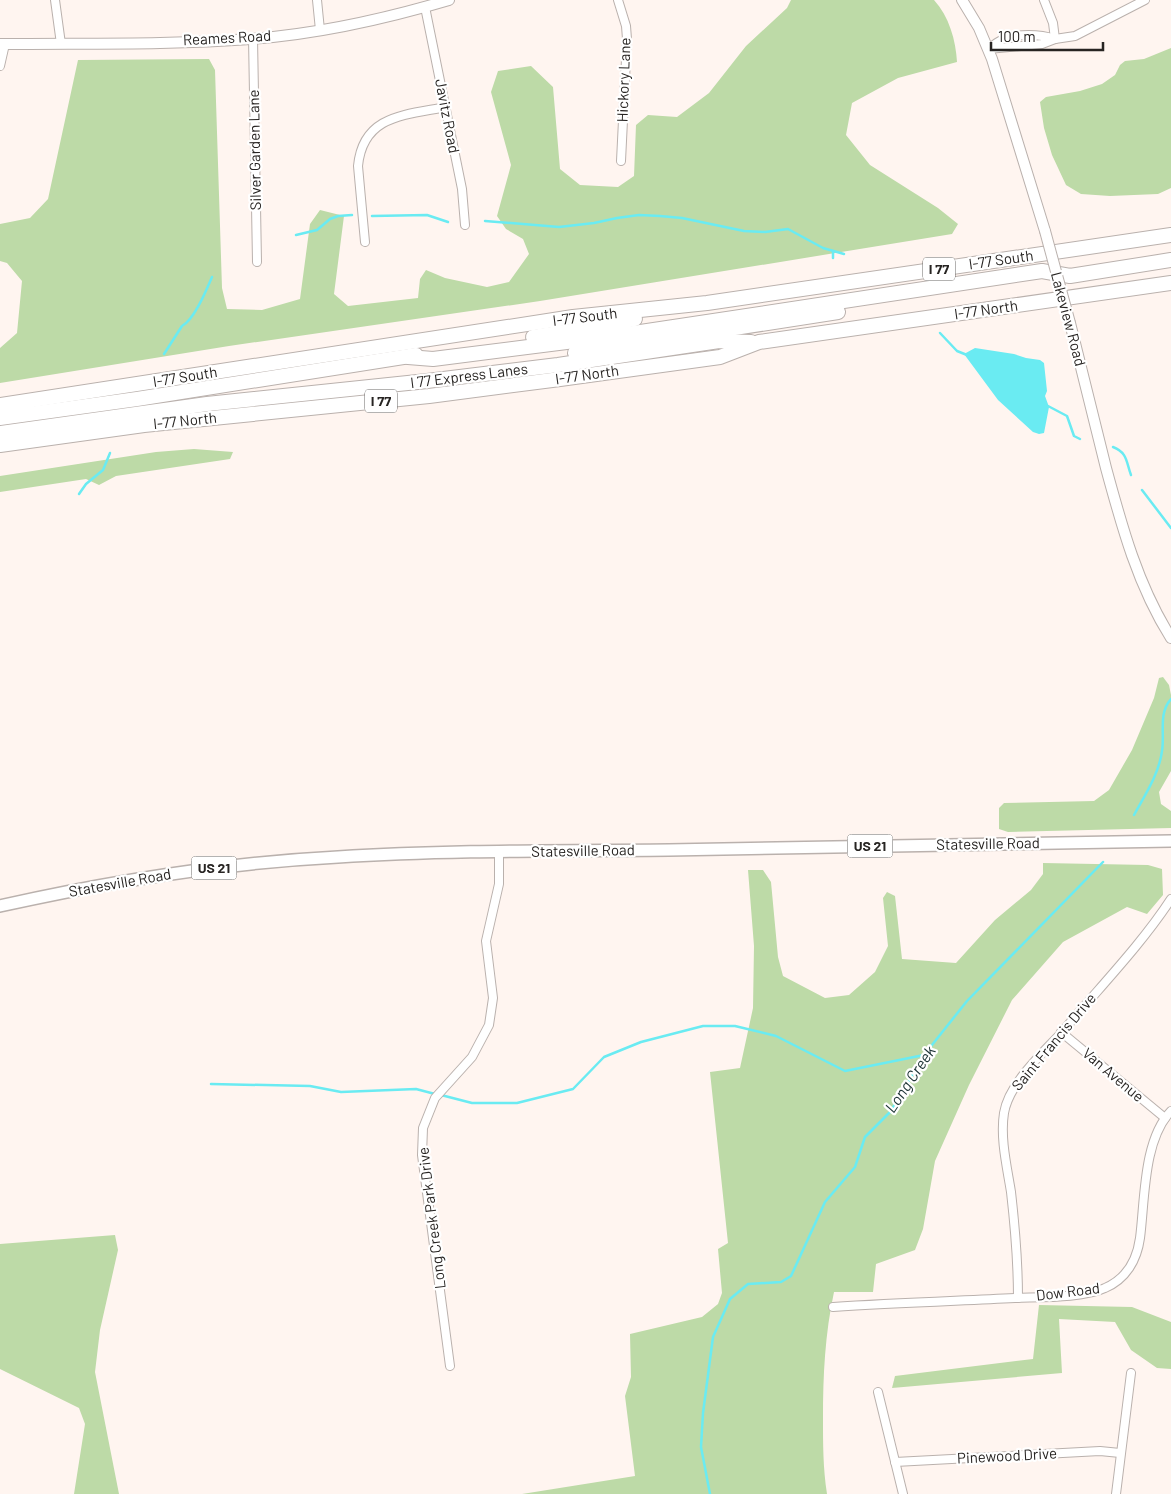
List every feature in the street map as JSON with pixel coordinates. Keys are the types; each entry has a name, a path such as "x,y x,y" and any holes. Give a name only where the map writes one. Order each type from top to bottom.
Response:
{"highway":[{"name":"I-77 South","path":"0,405 573,317 706,303 1171,235"},
{"path":"1090,268 1171,251"},
{"path":"437,380 458,372 1022,278 1042,270 1056,273 1068,267 1090,268 1171,260"},
{"path":"408,357 432,359 592,339 1022,278"},
{"name":"I-77 North","path":"0,445 154,424 429,396 560,380 720,356 759,342 1171,283"},
{"name":"I 77 Express Lanes","path":"0,418 596,327 706,303"},
{"name":"I 77 Express Lanes","path":"0,434 207,404 437,380 558,365 720,341 759,342"}],"main road":[{"name":"Reames Road","path":"2,44 252,38 320,30 366,22 449,0"},
{"name":"Lakeview Road","path":"962,0 979,28 988,49 1045,231 1127,541 1143,588 1171,638"},
{"name":"Statesville Road","path":"0,906 129,880 230,866 337,857 499,852 1171,841"}],"street":[{"path":"55,0 61,44"},
{"path":"317,0 320,30"},
{"name":"Hickory Lane","path":"618,0 626,26 627,39 621,161"},
{"path":"1044,0 1053,23 1055,39"},
{"path":"988,49 1002,39 1041,35 1055,39 1075,36 1146,0"},
{"name":"Javitz Road","path":"425,7 462,189 464,225"},
{"name":"Silver Garden Lane","path":"252,38 257,262"},
{"path":"0,66 2,44"},
{"path":"364,242 358,166 362,147 375,129 389,119 446,107"},
{"name":"Long Creek Park Drive","path":"450,1366 422,1155 423,1128 435,1098 472,1057 489,1025 493,998 486,941 499,884 499,852"},
{"name":"Saint Francis Drive","path":"1018,1298 1016,1239 1003,1134 1006,1104 1027,1072 1151,926 1171,899"},
{"name":"Van Avenue","path":"1061,1032 1165,1118"},
{"name":"Dow Road","path":"833,1307 1018,1298 1094,1292 1114,1283 1127,1271 1136,1256 1149,1160 1153,1144 1165,1118 1171,1111"},
{"path":"1116,1494 1131,1373"},
{"path":"878,1392 903,1494"},
{"name":"Pinewood Drive","path":"895,1462 1100,1451 1120,1453"}],"green space":[{"path":"791,0 934,0 944,13 951,29 957,62 898,78 852,103 846,135 870,165 938,208 958,224 952,234 540,301 229,346 0,383 0,348 17,333 22,281 7,263 0,261 0,224 30,218 48,199 78,60 209,59 215,70 222,288 227,309 262,310 300,299 310,224 320,210 344,216 334,294 348,306 418,298 420,279 426,270 445,278 487,287 509,282 529,254 523,239 506,229 497,216 511,165 491,92 498,71 531,66 553,87 560,169 580,185 618,187 634,176 636,125 648,115 677,117 709,93 746,46 787,8"},
{"path":"1171,48 1171,188 1158,194 1110,196 1081,194 1066,185 1052,155 1044,128 1040,102 1046,97 1080,91 1102,84 1115,75 1120,65 1125,61 1144,59"},
{"path":"194,449 233,452 230,459 116,476 99,485 86,479 0,492 0,476 156,452"},
{"path":"1163,677 1169,685 1171,695 1171,771 1159,792 1161,804 1171,811 1171,828 1008,832 999,829 999,808 1004,803 1094,801 1109,790 1132,750 1154,698 1159,678"},
{"path":"1043,863 1148,865 1162,869 1163,895 1147,914 1127,907 1063,942 1012,1000 969,1085 935,1161 923,1229 915,1250 876,1264 873,1292 834,1292 825,1355 823,1386 824,1456 827,1494 522,1494 635,1476 625,1396 631,1377 630,1334 702,1317 718,1304 722,1293 718,1249 728,1243 710,1072 740,1068 753,1008 754,946 748,870 763,870 771,882 778,957 783,976 825,998 849,995 875,972 888,946 883,898 887,892 895,896 902,959 956,963 995,920 1031,890 1043,874"},
{"path":"115,1235 118,1250 100,1330 95,1372 119,1494 74,1494 85,1424 79,1408 0,1369 0,1244"},
{"path":"1039,1305 1132,1307 1171,1322 1171,1369 1157,1368 1131,1350 1115,1322 1059,1319 1062,1373 892,1388 895,1376 1033,1359"}],"water":[{"path":"975,348 1014,354 1040,360 1044,363 1047,391 1045,396 1049,407 1044,433 1033,432 998,400 964,354"}],"waterway":[{"path":"296,235 317,230 330,219 338,216 352,215"},
{"path":"372,216 427,215 448,222"},
{"path":"485,221 559,227 639,215 682,218 744,231 765,232 788,229 823,248 844,254"},
{"path":"833,251 833,258"},
{"path":"164,354 182,326 195,312 212,277"},
{"path":"940,333 957,351 967,355"},
{"path":"1048,406 1067,416 1074,436 1080,439"},
{"path":"1113,447 1124,455 1131,475"},
{"path":"79,494 86,484 103,470 110,453"},
{"path":"1142,490 1171,528"},
{"name":"Long Creek","path":"1134,815 1158,768 1163,744 1163,717 1171,699"},
{"name":"Long Creek","path":"710,1494 701,1447 703,1413 713,1337 730,1299 748,1284 781,1282 791,1276 825,1202 855,1167 865,1137 891,1111 924,1055 967,1001 1103,862"},
{"path":"441,1095 472,1103 517,1103 573,1089 604,1057 641,1042 703,1026 735,1026 776,1036 845,1071 924,1055"},
{"path":"211,1084 310,1086 341,1092 416,1089 435,1094"}]}
